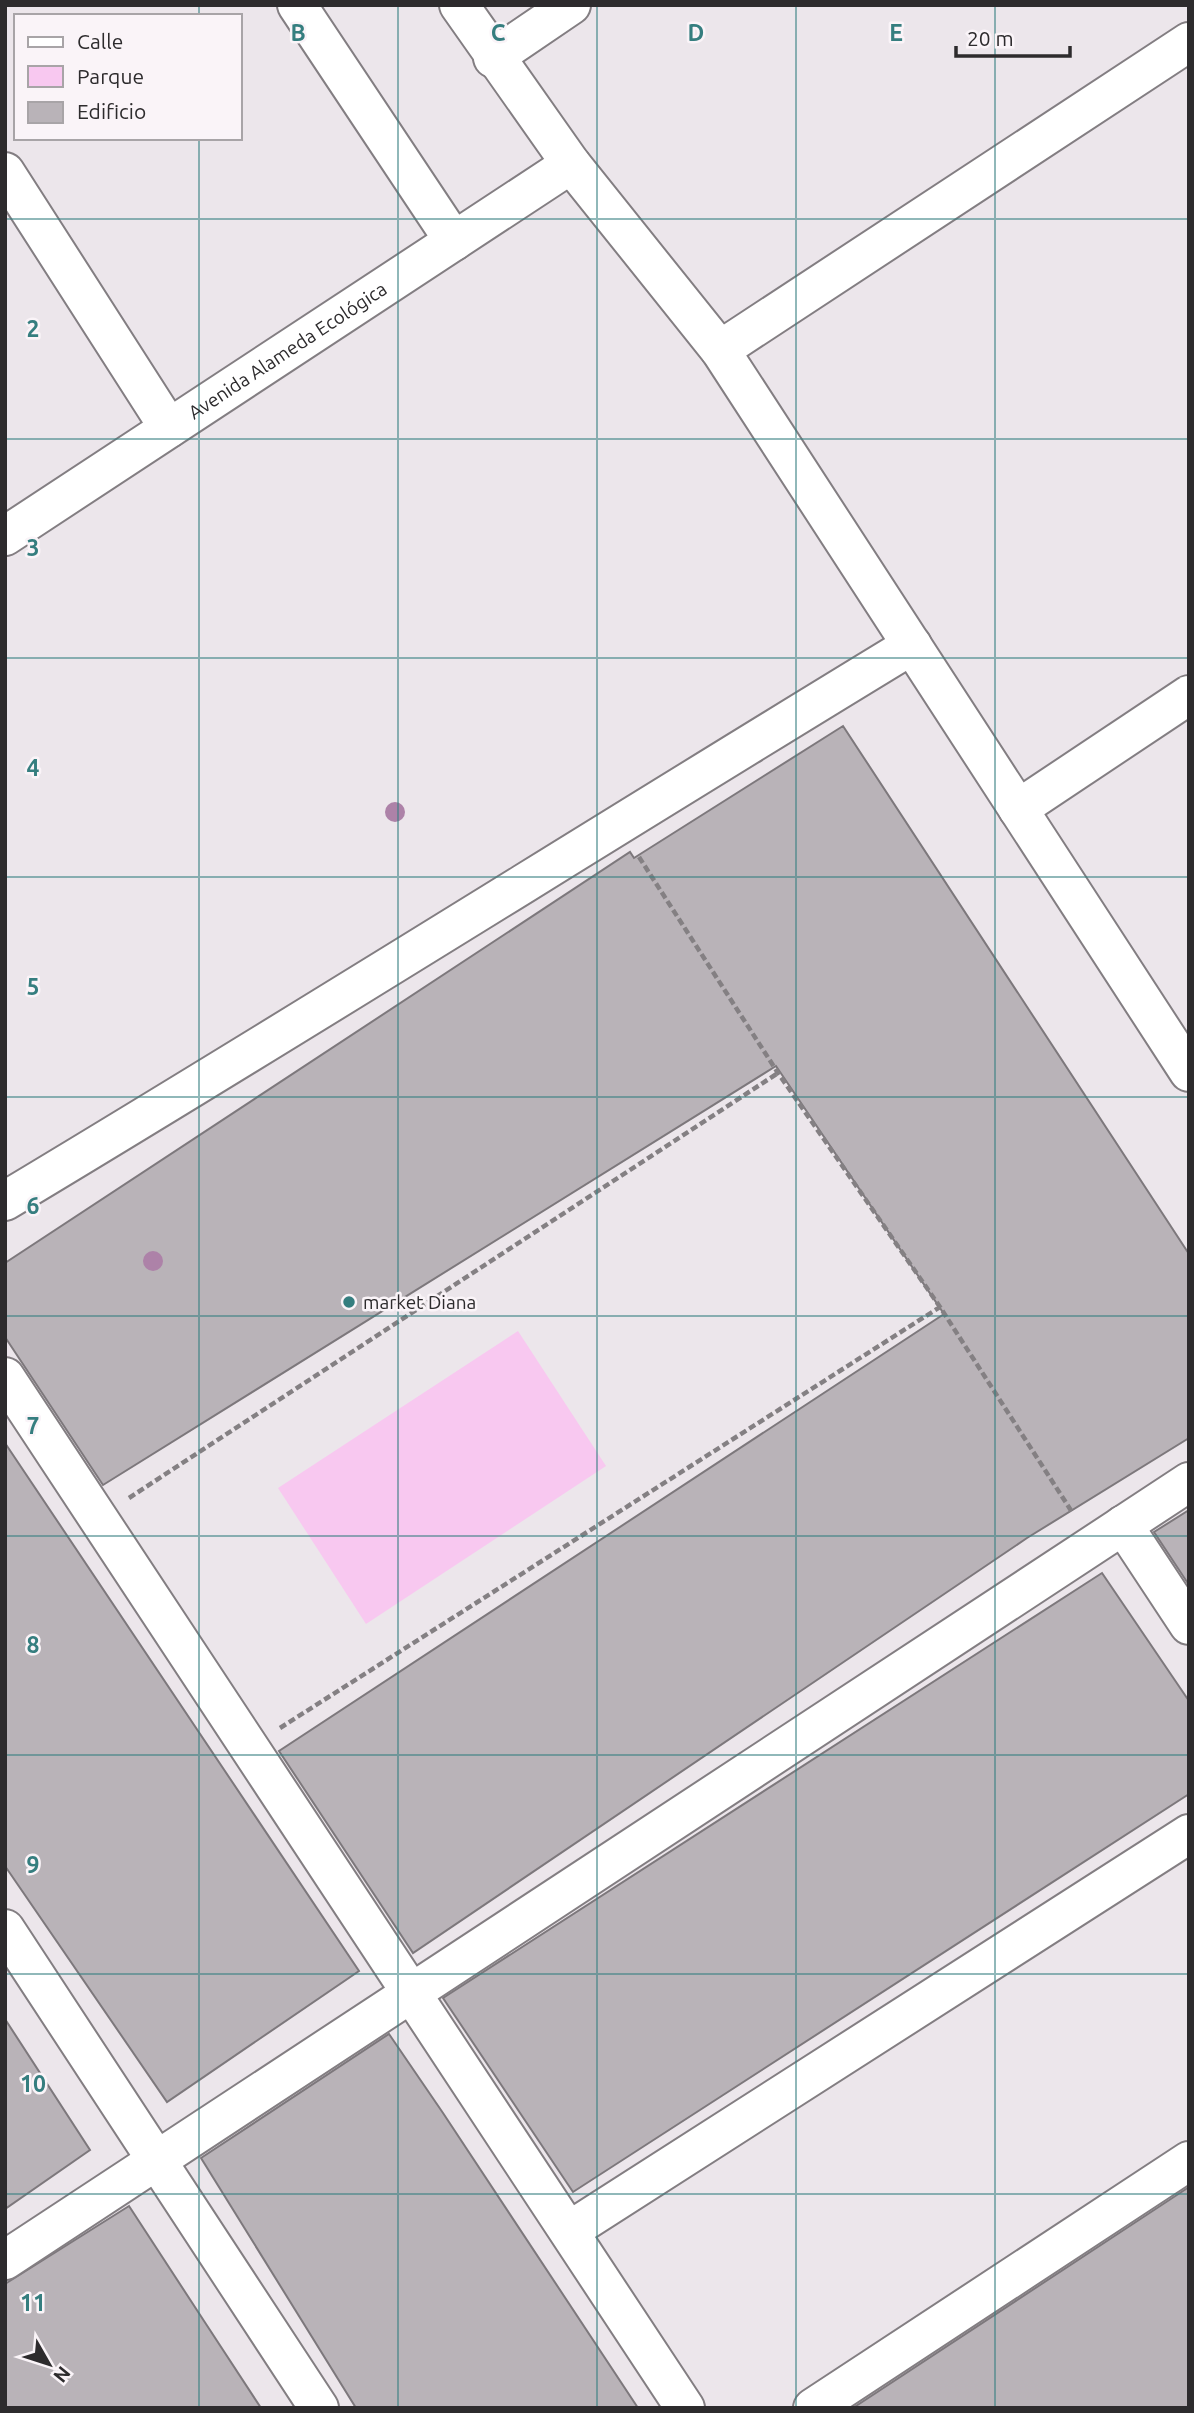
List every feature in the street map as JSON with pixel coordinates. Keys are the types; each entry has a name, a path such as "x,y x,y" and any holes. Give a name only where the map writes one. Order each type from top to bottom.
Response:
{"street":[{"path":"297,5 454,241"},
{"path":"458,5 493,58 571,164 720,350 1189,1072"},
{"path":"493,58 570,5"},
{"path":"720,350 1189,42"},
{"name":"Avenida Alameda Ecológica","path":"5,536 571,164"},
{"path":"5,172 169,428"},
{"path":"5,1201 242,1059 618,824 912,645"},
{"path":"1018,809 1189,695"},
{"path":"5,1377 685,2408"},
{"path":"5,2260 1189,1482"},
{"path":"1108,1535 1189,1625"},
{"path":"569,2231 1189,1834"},
{"path":"5,1929 159,2160 318,2408"},
{"path":"813,2408 1189,2161"}],"path":[{"path":"618,824 778,1073 940,1307 1108,1535"},
{"path":"98,1518 778,1073"},
{"path":"250,1747 940,1307"}],"green space":[{"path":"518,1331 606,1466 366,1624 278,1488"}],"building":[{"path":"843,726 1189,1254 1189,1438 1027,1538 413,1953 279,1751 944,1314 776,1066 103,1485 5,1337 5,1263 630,852 634,858"},
{"path":"5,1443 359,1971 167,2102 5,1866"},
{"path":"1189,1510 1189,1585 1154,1532"},
{"path":"1102,1573 1189,1701 1189,1794 573,2192 443,1998"},
{"path":"5,2019 90,2150 5,2209"},
{"path":"389,2034 638,2408 356,2408 201,2158"},
{"path":"1189,2187 1189,2408 853,2408"},
{"path":"129,2206 261,2408 5,2408 5,2284"}],"place":[{"name":"market Diana","path":"349,1302"}]}
